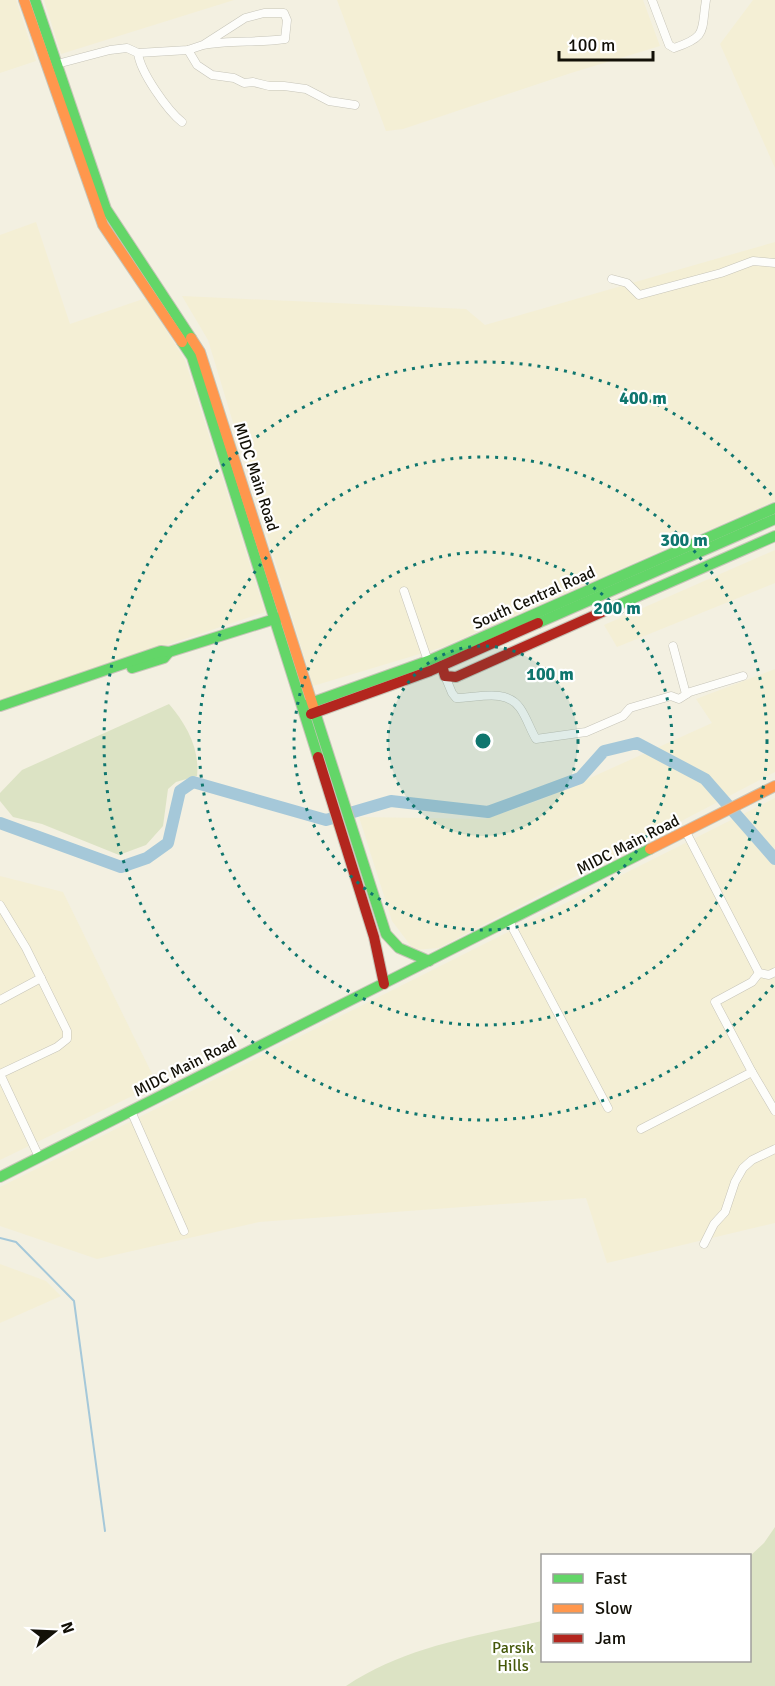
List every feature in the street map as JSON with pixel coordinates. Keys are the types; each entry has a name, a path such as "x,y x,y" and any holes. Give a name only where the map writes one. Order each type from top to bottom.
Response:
{"street":[{"name":"MIDC Main Road","path":"24,0 106,209 200,352 279,617 338,801 355,836 390,941 429,961"},
{"name":"MIDC Main Road","path":"35,0 57,64 75,134"},
{"path":"652,0 669,45 674,48 696,39 703,28 706,0"},
{"path":"57,64 110,50 127,48 138,53 188,50 221,42 285,39 287,20 284,13 279,11 245,18 203,45"},
{"path":"188,50 197,65 212,75 269,86 306,89 328,101 355,105"},
{"path":"138,53 144,70 174,116 182,122"},
{"path":"612,279 627,283 639,295 721,273 753,261 775,263"},
{"name":"South Central Road","path":"309,709 352,701 443,671 775,508"},
{"name":"South Central Road","path":"309,709 678,556 775,519"},
{"path":"443,671 456,678 775,536"},
{"path":"404,591 428,661"},
{"path":"0,705 161,651 169,652 279,617"},
{"path":"673,646 686,694"},
{"path":"0,712 164,658 169,652"},
{"path":"443,671 456,698 495,695 512,699 521,709 536,739 586,732 623,717 630,708 670,696 678,699 686,694 743,676"},
{"name":"MIDC Main Road","path":"0,1177 775,786"},
{"name":"MIDC Main Road","path":"338,801 344,840 374,937 384,984"},
{"path":"686,832 759,973"},
{"path":"0,905 68,1031 67,1039 57,1047 0,1074 39,1157"},
{"path":"509,921 608,1108"},
{"path":"759,973 769,975 775,972"},
{"path":"759,973 752,982 715,1002 775,1111"},
{"path":"0,1000 41,978"},
{"path":"641,1129 752,1072"},
{"path":"131,1111 184,1231"},
{"path":"704,1244 714,1224 724,1212 743,1168 752,1160 775,1149"}],"shaded area":[{"path":"0,0 16,0 36,61 0,73"},
{"path":"44,0 234,0 61,54"},
{"path":"337,0 643,0 660,46 403,129 386,131"},
{"path":"753,0 775,0 775,168 720,44"},
{"path":"36,222 70,324 146,298 185,360 265,612 0,701 0,235"},
{"path":"775,242 775,501 443,647 313,686 208,340 182,296 466,309 485,325"},
{"path":"775,550 775,583 617,647 604,625"},
{"path":"775,669 775,772 439,948 414,950 392,921 359,817 485,819 541,800 712,723 696,699"},
{"path":"775,798 775,1223 607,1263 586,1198 259,1222 97,1259 0,1226 0,1187"},
{"path":"0,876 63,892 157,1084 0,1160"},
{"path":"0,1264 46,1281 61,1296 0,1323"}],"green space":[{"path":"169,704 191,737 196,756 197,776 176,782 168,789 163,826 146,845 119,855 42,824 13,817 0,801 0,793 22,770"},
{"name":"Parsik Hills","path":"775,1527 775,1686 346,1686 393,1661 441,1644 541,1621 541,1662 751,1662 751,1555 764,1543"}],"waterway":[{"path":"0,823 121,867 147,858 168,843 180,791 193,782 326,820 391,801 488,812 580,778 604,751 637,743 705,779 775,859"},
{"path":"0,1238 16,1242 74,1301 105,1531"}],"traffic: fast":[{"path":"35,0 106,209 191,338"},
{"path":"182,342 192,357 318,757"},
{"path":"308,704 428,661 775,508"},
{"path":"538,623 775,519"},
{"path":"609,609 775,536"},
{"path":"0,706 161,651 169,652 281,617"},
{"path":"132,668 164,658 169,652"},
{"path":"313,706 386,934 399,948 429,961"},
{"path":"0,1177 650,849"}],"traffic: slow":[{"path":"24,0 103,225 182,342"},
{"path":"191,338 200,352 313,706"},
{"path":"650,849 775,786"}],"traffic: jam":[{"path":"442,666 445,676 456,677 609,609"},
{"path":"311,714 430,671 538,623"},
{"path":"318,757 374,937 384,984"}]}
